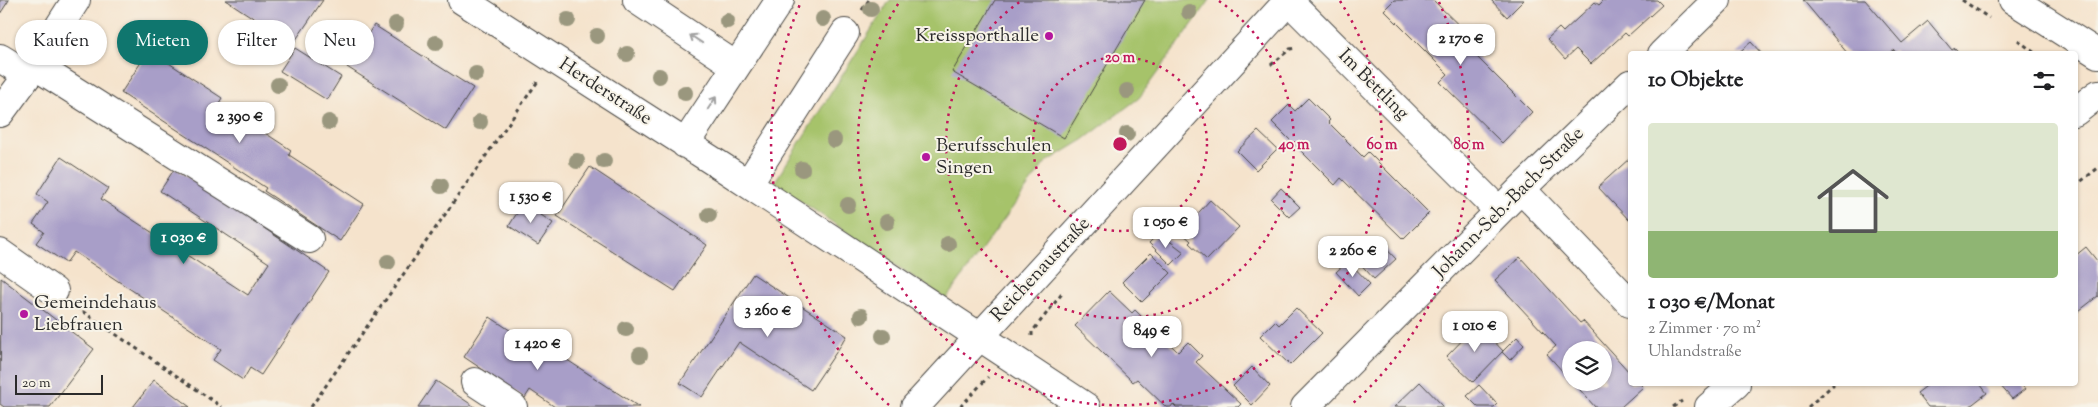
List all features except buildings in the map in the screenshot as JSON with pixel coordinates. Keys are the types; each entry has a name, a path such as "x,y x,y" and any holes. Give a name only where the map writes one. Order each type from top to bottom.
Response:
{"street":[{"path":"0,113 31,70 76,0"},
{"name":"Herderstraße","path":"462,0 748,184 1086,407"},
{"path":"637,0 736,66"},
{"path":"685,144 780,0"},
{"name":"Im Bettling","path":"1289,0 1500,211"},
{"name":"Reichenaustraße","path":"915,407 1289,0"},
{"path":"1665,51 1717,0"},
{"path":"2013,0 2098,54"},
{"path":"748,184 845,34"},
{"path":"0,58 31,70 309,239"},
{"name":"Johann-Seb.-Bach-Straße","path":"1305,407 1521,189 1628,86"},
{"path":"2078,110 2098,94"},
{"path":"1521,189 1628,301"},
{"path":"0,253 54,291"},
{"path":"475,382 513,407"}],"path":[{"path":"1266,71 1290,50 1331,43"},
{"path":"310,407 554,58"},
{"path":"2078,184 2098,168"},
{"path":"960,407 990,376 1021,364 1032,347 1032,332 1064,290"},
{"path":"54,291 222,407"},
{"path":"1808,407 1832,386"}],"green space":[{"path":"890,0 1210,0 1139,98 1083,140 1045,163 946,299 774,183"}],"place":[{"name":"Kreissporthalle","path":"1049,36"},
{"name":"Berufsschulen Singen","path":"926,157"},
{"name":"Gemeindehaus Liebfrauen","path":"24,314"}]}
